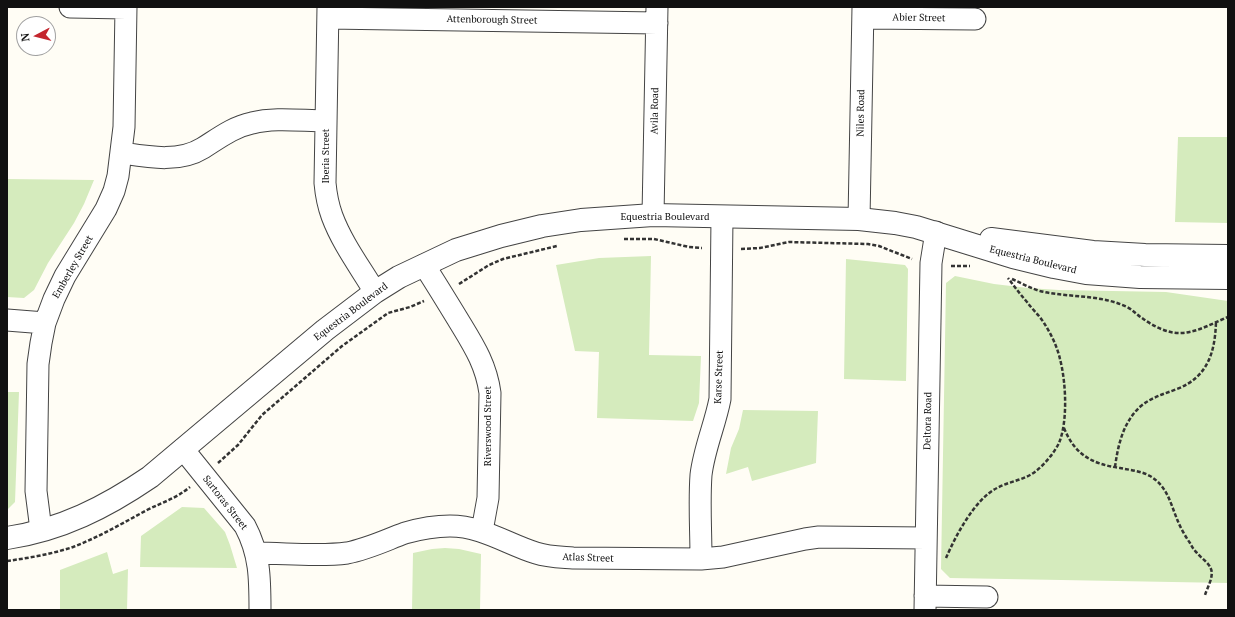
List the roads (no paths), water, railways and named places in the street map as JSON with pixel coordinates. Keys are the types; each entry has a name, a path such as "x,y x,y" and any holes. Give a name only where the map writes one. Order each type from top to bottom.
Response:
{"street":[{"path":"70,7 126,8"},
{"name":"Emberley Street","path":"41,530 36,491 38,372 41,343 45,323 54,299 106,209 114,191 118,176 124,127 126,8"},
{"name":"Attenborough Street","path":"328,12 657,15"},
{"name":"Iberia Street","path":"328,12 325,182 327,197 331,215 337,229 375,292"},
{"name":"Abier Street","path":"863,12 975,19"},
{"name":"Niles Road","path":"859,220 863,12"},
{"name":"Avila Road","path":"653,215 657,15"},
{"path":"122,153 164,158 179,157 191,154 226,132 253,122 273,120 326,121"},
{"name":"Equestria Boulevard","path":"7,538 73,521 119,498 150,477 325,330 375,292 399,277 456,250 501,236 542,226 581,220 653,215 859,220 901,224 936,232 1013,257 1086,273 1140,277 1228,278"},
{"name":"Karse Street","path":"701,559 701,475 705,454 717,416 720,399 722,217"},
{"name":"Equestria Boulevard","path":"936,232 1093,252 1145,255 1228,256"},
{"name":"Deltora Road","path":"925,603 931,263 936,232"},
{"name":"Riverswood Street","path":"424,265 478,353 488,382 490,393 488,498 482,531"},
{"path":"7,320 45,323"},
{"name":"Sartoras Street","path":"183,449 244,526 252,539 259,571 260,610"},
{"name":"Atlas Street","path":"256,553 346,553 363,549 406,533 425,528 448,526 466,527 482,531 520,547 551,556 613,559 701,559 723,557 819,537 926,538"},
{"path":"925,603 987,596"}]}
